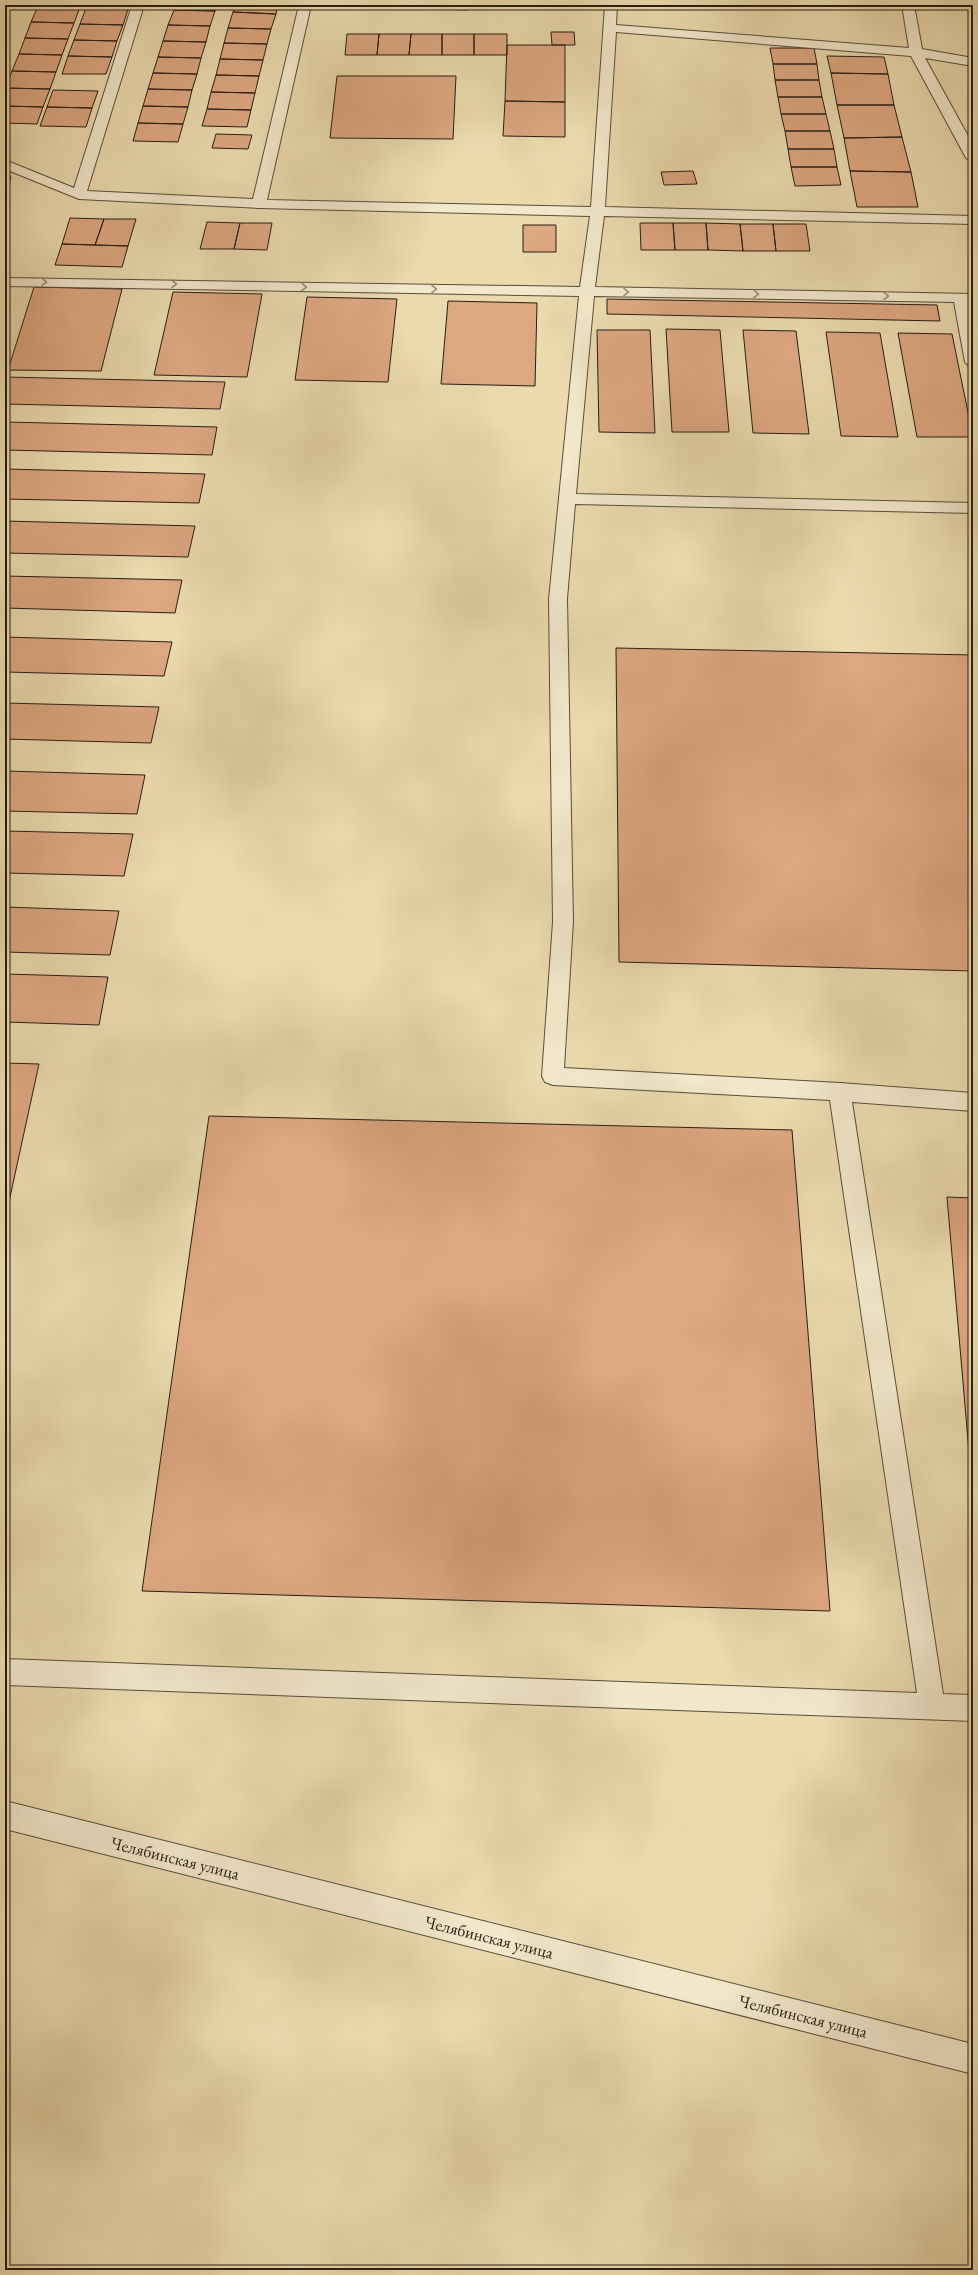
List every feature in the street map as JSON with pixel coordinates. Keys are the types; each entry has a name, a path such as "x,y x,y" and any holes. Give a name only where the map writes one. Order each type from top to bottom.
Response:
{"lane":[{"path":"78,195 138,5"},
{"path":"259,204 305,5"},
{"path":"611,5 598,211 587,292 566,499 558,599 563,922 554,1076 840,1092 973,1102"},
{"path":"908,5 916,52 973,158"},
{"path":"610,28 916,52 973,62"},
{"path":"5,164 78,195 259,204 973,220"},
{"path":"5,282 966,298 973,362"},
{"path":"566,499 973,508"},
{"path":"840,1092 932,1707"},
{"path":"5,1672 973,1708"},
{"name":"Челябинская улица","path":"5,1815 973,2059"}],"building":[{"path":"175,5 218,5 215,11 174,10"},
{"path":"235,5 278,5 276,14 233,12"},
{"path":"345,5 370,5 370,8 345,7"},
{"path":"370,5 398,5 397,8 370,8"},
{"path":"398,5 425,5 424,9 397,8"},
{"path":"440,5 467,5 467,10 439,9"},
{"path":"38,6 80,7 74,23 31,22"},
{"path":"86,8 128,9 123,25 80,24"},
{"path":"174,10 215,11 210,26 168,25"},
{"path":"233,12 276,14 271,29 228,28"},
{"path":"31,22 74,23 68,39 25,38"},
{"path":"80,24 123,25 117,41 74,40"},
{"path":"168,25 210,26 206,42 163,41"},
{"path":"228,28 271,29 267,44 224,43"},
{"path":"551,32 574,32 575,45 552,45"},
{"path":"347,34 379,34 377,55 345,55"},
{"path":"379,34 411,34 409,55 377,55"},
{"path":"411,34 442,34 442,55 409,55"},
{"path":"442,34 474,34 474,55 442,55"},
{"path":"474,34 507,34 507,55 474,55"},
{"path":"25,38 68,39 62,55 19,54"},
{"path":"74,40 117,41 112,57 68,56"},
{"path":"163,41 206,42 201,58 158,57"},
{"path":"224,43 267,44 263,60 220,59"},
{"path":"507,45 565,45 565,102 505,101"},
{"path":"770,48 814,48 817,64 773,64"},
{"path":"19,54 62,55 56,72 12,71"},
{"path":"68,56 112,57 106,74 62,74"},
{"path":"827,56 884,57 888,74 831,73"},
{"path":"158,57 201,58 197,74 153,73"},
{"path":"220,59 263,60 259,76 216,75"},
{"path":"773,64 817,64 819,80 775,80"},
{"path":"12,71 56,72 50,89 5,88"},
{"path":"153,73 197,74 192,90 148,89"},
{"path":"831,73 888,74 894,105 837,105"},
{"path":"216,75 259,76 255,93 211,92"},
{"path":"337,76 456,76 453,139 330,138"},
{"path":"775,80 819,80 822,97 778,97"},
{"path":"5,88 50,89 43,107 5,106"},
{"path":"148,89 192,90 188,107 143,106"},
{"path":"53,90 98,91 92,108 47,107"},
{"path":"211,92 255,93 251,110 207,109"},
{"path":"778,97 822,97 826,114 781,114"},
{"path":"505,101 565,102 565,137 503,136"},
{"path":"837,105 894,105 902,137 844,138"},
{"path":"5,106 43,107 37,124 5,123"},
{"path":"143,106 188,107 183,124 138,123"},
{"path":"47,107 92,108 86,127 40,126"},
{"path":"207,109 251,110 247,127 202,126"},
{"path":"781,114 826,114 830,131 785,131"},
{"path":"138,123 183,124 178,142 133,141"},
{"path":"785,131 830,131 834,149 788,149"},
{"path":"216,134 252,135 248,149 212,148"},
{"path":"902,137 911,172 850,171 844,138"},
{"path":"788,149 834,149 837,167 791,167"},
{"path":"791,167 837,167 841,185 795,186"},
{"path":"693,171 697,184 664,185 661,172"},
{"path":"850,171 911,172 918,207 857,207"},
{"path":"5,177 11,177 5,198"},
{"path":"70,218 104,219 95,245 62,244"},
{"path":"104,219 136,219 128,246 95,245"},
{"path":"207,222 240,223 234,249 200,249"},
{"path":"240,223 272,223 267,250 234,249"},
{"path":"640,223 673,223 675,250 641,250"},
{"path":"673,223 706,223 708,250 675,250"},
{"path":"706,223 740,224 743,251 708,250"},
{"path":"740,224 773,224 776,251 743,251"},
{"path":"773,224 806,224 810,251 776,251"},
{"path":"523,225 556,225 556,252 523,252"},
{"path":"62,244 128,246 122,267 55,265"},
{"path":"34,287 122,289 101,371 8,370"},
{"path":"173,292 262,294 247,377 154,375"},
{"path":"307,297 397,299 388,382 295,380"},
{"path":"607,299 937,305 940,321 607,314"},
{"path":"448,301 537,303 535,386 441,384"},
{"path":"666,329 720,330 729,432 672,432"},
{"path":"597,330 650,330 655,433 599,432"},
{"path":"743,330 796,331 809,434 753,433"},
{"path":"826,332 880,333 898,437 841,436"},
{"path":"898,333 952,334 973,437 917,437"},
{"path":"5,377 225,382 220,409 5,404"},
{"path":"5,422 217,427 212,455 5,450"},
{"path":"5,469 205,474 199,503 5,499"},
{"path":"5,521 195,526 188,557 5,553"},
{"path":"5,576 182,580 175,613 5,608"},
{"path":"5,637 172,642 164,676 5,672"},
{"path":"616,648 973,655 973,971 619,962"},
{"path":"5,703 159,707 151,743 5,739"},
{"path":"5,771 145,775 137,814 5,811"},
{"path":"5,831 133,834 124,876 5,873"},
{"path":"5,907 119,911 110,955 5,952"},
{"path":"5,974 108,977 99,1025 5,1022"},
{"path":"5,1063 39,1064 5,1220"},
{"path":"209,1116 792,1130 830,1611 142,1591"},
{"path":"947,1197 973,1198 973,1476 971,1475"}]}
